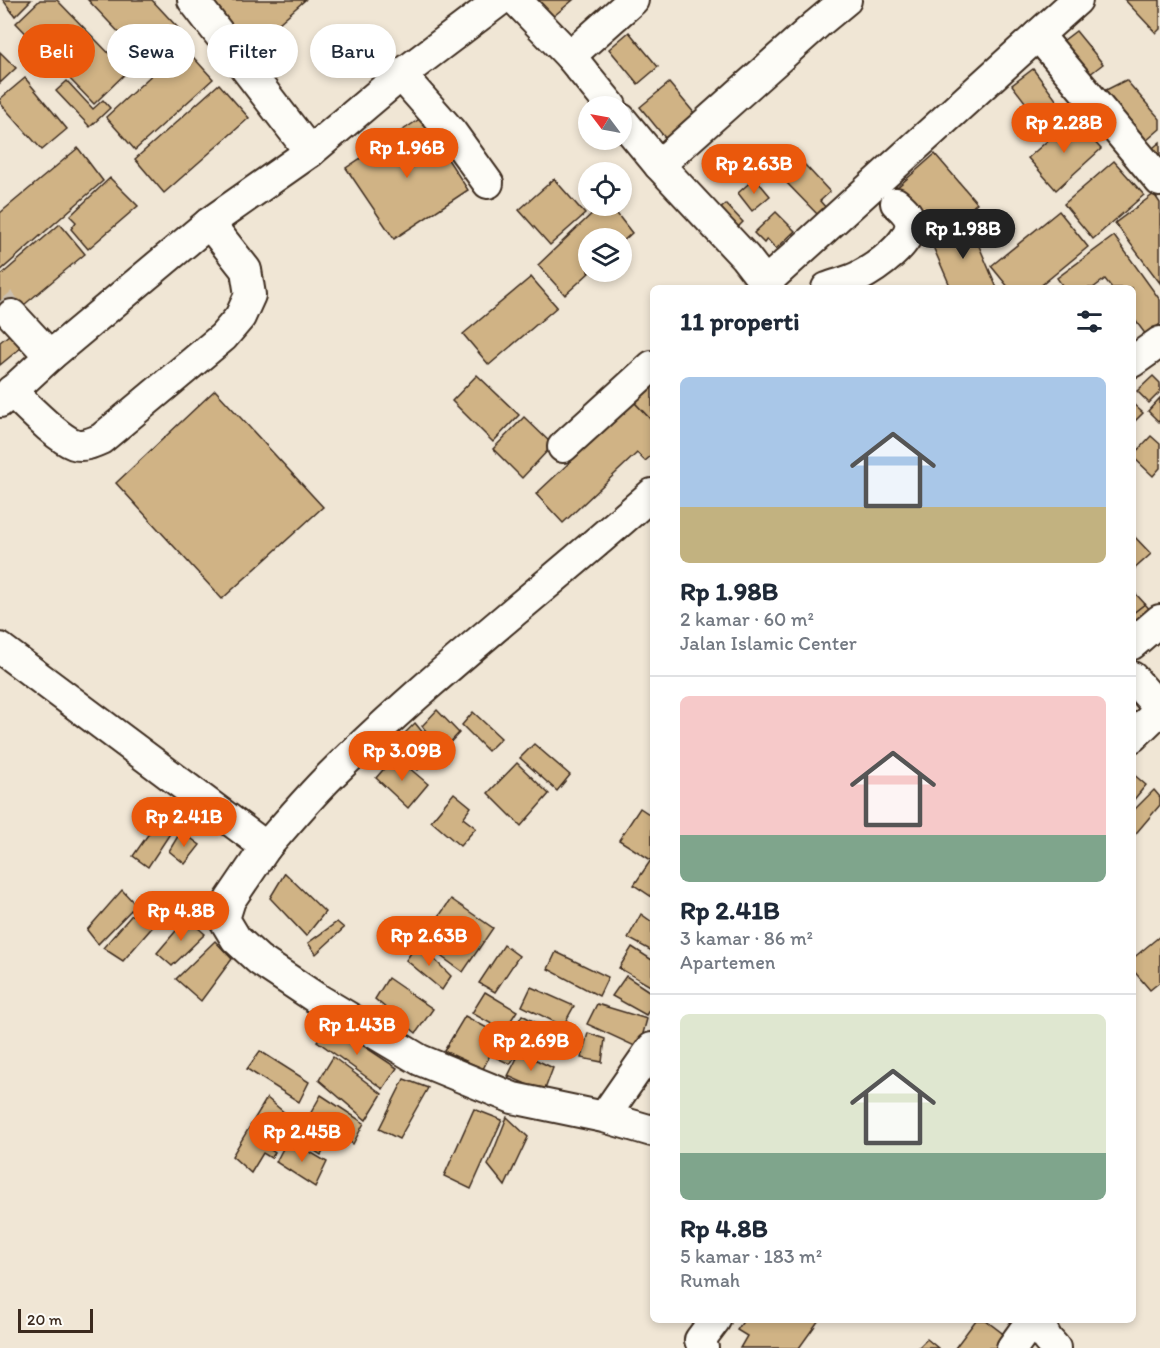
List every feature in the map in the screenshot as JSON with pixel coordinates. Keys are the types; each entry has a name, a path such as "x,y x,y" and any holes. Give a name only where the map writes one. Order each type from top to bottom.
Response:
{"street":[{"path":"194,0 310,152"},
{"path":"209,223 246,270 250,295 240,317 223,337 101,439 89,444 74,444 6,397 50,356 209,223 310,152 401,75 500,0"},
{"path":"516,0 570,56 603,96"},
{"path":"570,56 633,0"},
{"path":"659,165 846,0"},
{"path":"632,132 659,165 745,257 758,283 1077,0"},
{"path":"1038,34 1160,181"},
{"path":"401,75 452,133 488,183"},
{"path":"836,285 856,278 878,264 898,248 907,236 911,224 908,214 896,203"},
{"path":"12,315 50,356"},
{"path":"1136,359 1160,342"},
{"path":"563,447 650,368"},
{"path":"650,496 406,705 329,777 266,847 230,900 224,919 236,939 260,960 316,998 420,1060 513,1098 604,1117 650,1130"},
{"path":"1136,641 1160,620"},
{"path":"0,648 266,847"},
{"path":"1136,682 1160,710 1136,733"},
{"path":"604,1117 650,1051"},
{"path":"1012,1348 1030,1323"},
{"path":"1039,1323 1055,1348"}],"building":[{"path":"3,0 31,0 15,16"},
{"path":"40,0 57,0 80,24 18,25 16,23"},
{"path":"88,0 152,0 174,24 111,24"},
{"path":"210,0 305,0 278,24 231,24"},
{"path":"533,0 573,0 549,20"},
{"path":"1125,0 1160,0 1160,29 1156,33"},
{"path":"1076,31 1103,64 1085,78 1059,44"},
{"path":"629,32 658,67 638,84 609,49"},
{"path":"95,39 107,51 107,78 121,78 94,104 69,78 95,78"},
{"path":"0,52 16,68 0,83"},
{"path":"195,59 207,72 207,78 213,79 135,150 106,117 148,78 195,78"},
{"path":"1033,69 1069,117 1048,132 1012,85"},
{"path":"25,78 67,129 42,150 0,103 0,99"},
{"path":"1126,80 1160,119 1160,129 1140,146 1096,95"},
{"path":"67,81 93,109 103,100 110,108 90,127 56,91"},
{"path":"669,83 695,114 666,139 640,107"},
{"path":"219,84 249,118 164,193 135,159"},
{"path":"421,118 468,190 394,239 346,168"},
{"path":"1073,118 1101,149 1056,190 1028,158"},
{"path":"1160,142 1160,167 1148,152"},
{"path":"78,148 103,181 0,271 0,213"},
{"path":"935,154 977,203 951,226 893,191"},
{"path":"1114,161 1144,195 1093,239 1064,204"},
{"path":"805,165 830,192 820,201 827,209 819,216 786,182"},
{"path":"110,178 138,206 88,249 71,229 76,222 70,216"},
{"path":"755,178 770,196 752,211 738,193"},
{"path":"554,179 578,206 578,216 583,216 550,245 519,210"},
{"path":"1154,194 1160,203 1160,283 1115,223"},
{"path":"726,204 743,222 736,229 719,210"},
{"path":"1059,211 1088,247 1042,285 1007,285 991,266"},
{"path":"776,212 795,231 776,249 767,239 764,243 754,233"},
{"path":"589,216 619,216 628,228 578,228 579,282 565,295 538,265"},
{"path":"60,224 85,254 0,325 0,276"},
{"path":"970,225 996,285 950,285 931,242"},
{"path":"1114,236 1160,300 1160,324 1146,335 1136,321 1136,285 1110,285 1105,279 1097,285 1062,285 1057,278"},
{"path":"531,277 557,307 489,365 463,334"},
{"path":"14,331 23,346 0,365 0,342"},
{"path":"477,375 519,415 493,442 452,401"},
{"path":"1153,376 1160,383 1160,392 1149,403 1137,391"},
{"path":"650,387 650,419 634,402"},
{"path":"215,390 323,507 222,599 116,483"},
{"path":"1160,398 1160,423 1148,411"},
{"path":"634,402 650,419 650,457 645,461 637,453 563,523 536,494"},
{"path":"1136,407 1143,413 1136,420"},
{"path":"524,417 553,445 522,478 493,449"},
{"path":"1151,436 1160,444 1160,468 1153,476 1136,460 1136,452"},
{"path":"1136,538 1151,554 1136,567"},
{"path":"1136,594 1145,604 1136,611"},
{"path":"1145,604 1152,612 1136,626 1136,611"},
{"path":"437,710 459,733 442,751 422,726"},
{"path":"473,712 501,738 488,751 462,725"},
{"path":"415,723 437,750 418,770 392,746"},
{"path":"534,744 570,775 557,791 520,758"},
{"path":"395,756 428,784 408,808 376,778"},
{"path":"517,763 549,794 521,826 488,793"},
{"path":"1136,776 1146,785 1136,797"},
{"path":"1154,790 1160,797 1160,805 1136,833 1136,808"},
{"path":"454,793 471,807 463,818 476,828 460,846 431,821"},
{"path":"640,808 650,815 650,859 619,840"},
{"path":"164,812 179,820 148,867 133,856"},
{"path":"181,831 200,845 185,864 169,851"},
{"path":"650,861 650,896 634,885"},
{"path":"285,873 325,912 306,936 270,898"},
{"path":"122,890 136,905 98,944 87,930"},
{"path":"451,899 493,928 463,972 421,942"},
{"path":"137,909 156,923 123,961 103,948"},
{"path":"641,914 650,921 650,950 628,938"},
{"path":"187,918 205,934 172,966 157,953"},
{"path":"337,922 344,928 316,954 308,943"},
{"path":"1160,936 1160,982 1150,990 1136,974 1136,956"},
{"path":"215,941 232,959 201,1001 176,979"},
{"path":"418,943 451,976 442,990 406,960"},
{"path":"504,945 519,956 495,992 479,983"},
{"path":"632,947 650,959 650,986 619,968"},
{"path":"556,952 608,977 599,996 548,969"},
{"path":"626,976 650,992 650,1009 646,1015 612,996"},
{"path":"388,978 433,1009 416,1033 375,999"},
{"path":"531,987 574,1006 563,1026 522,1006"},
{"path":"485,992 517,1011 504,1031 472,1013"},
{"path":"597,1004 647,1019 639,1048 587,1024"},
{"path":"522,1015 555,1033 539,1056 521,1048 510,1064 497,1058"},
{"path":"465,1016 500,1035 483,1069 444,1051"},
{"path":"329,1023 397,1068 383,1089 317,1041"},
{"path":"588,1033 605,1039 602,1062 581,1058"},
{"path":"260,1051 309,1082 299,1102 247,1069"},
{"path":"520,1052 553,1068 544,1092 508,1076"},
{"path":"333,1057 382,1094 366,1120 319,1080"},
{"path":"404,1079 428,1088 399,1139 379,1129"},
{"path":"321,1095 364,1123 353,1144 309,1116"},
{"path":"267,1098 286,1114 267,1147 275,1153 271,1158 263,1153 251,1173 232,1156"},
{"path":"474,1109 502,1120 471,1189 444,1176"},
{"path":"302,1115 333,1135 321,1155 290,1135"},
{"path":"507,1117 528,1137 505,1186 488,1165"},
{"path":"288,1139 327,1162 315,1187 276,1162"},
{"path":"742,1323 817,1323 799,1348 740,1348 747,1336 737,1330"},
{"path":"974,1323 989,1323 1006,1336 997,1348 955,1348"},
{"path":"927,1339 938,1348 918,1348"}],"tunnel":[{"path":"0,301 12,315"}]}
